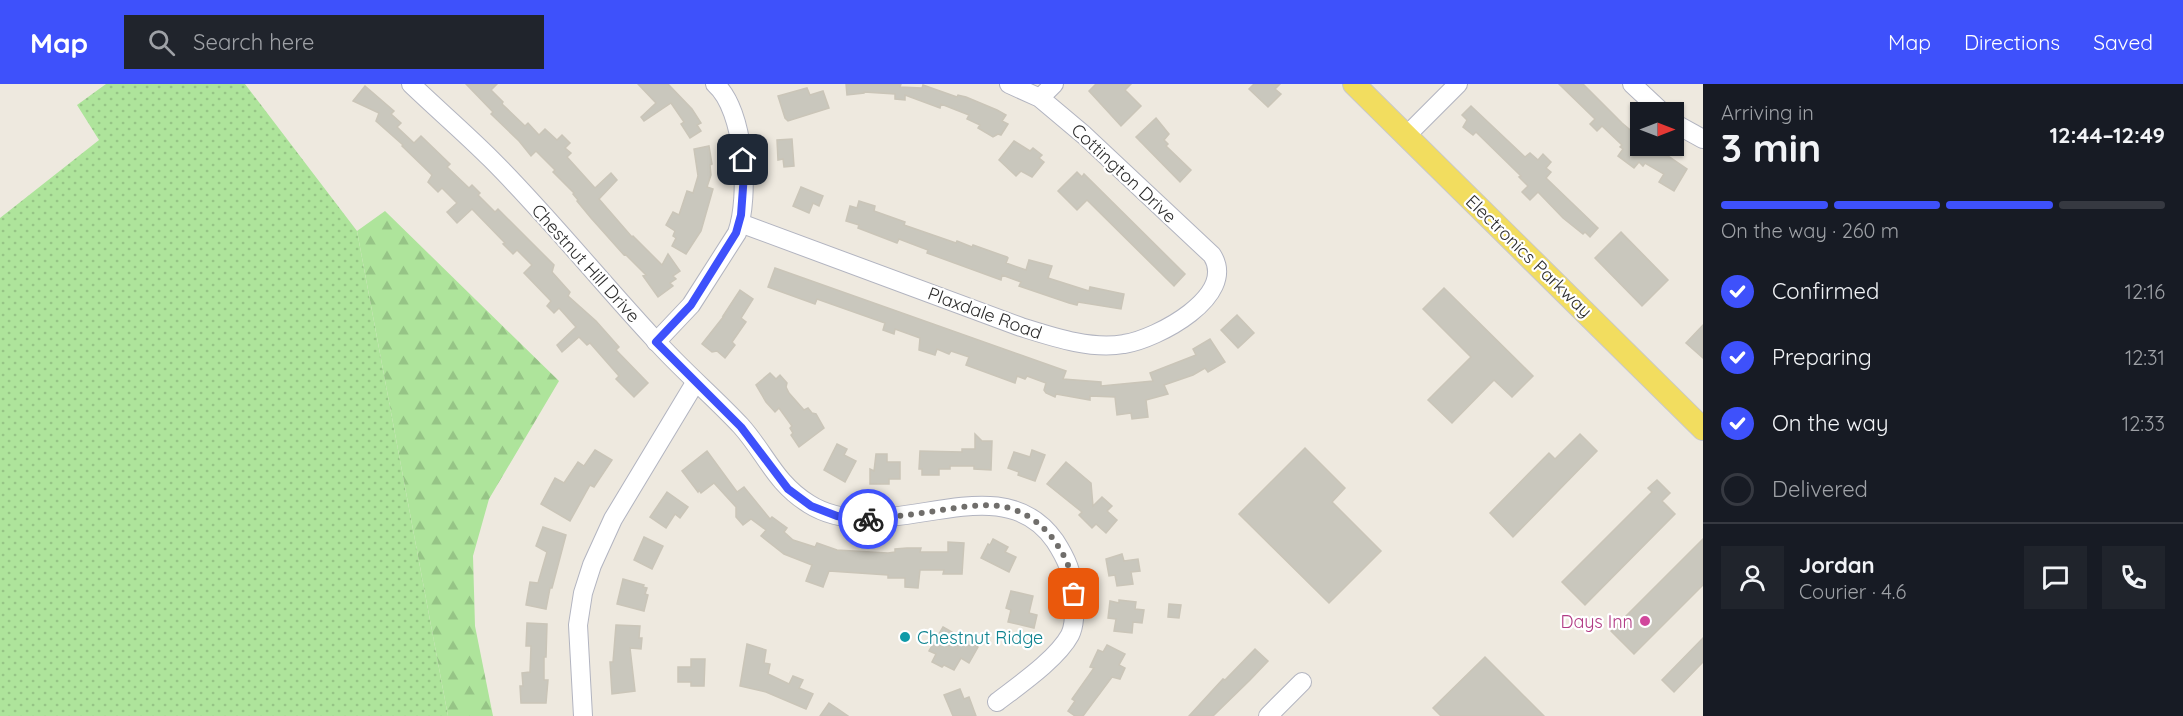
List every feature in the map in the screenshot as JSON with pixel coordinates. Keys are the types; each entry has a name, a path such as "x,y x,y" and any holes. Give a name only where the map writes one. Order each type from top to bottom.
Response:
{"main road":[{"name":"Electronics Parkway","path":"1353,84 1703,429"}],"street":[{"name":"Chestnut Hill Drive","path":"411,84 505,175 656,342 741,427 788,489 811,506 837,516 857,520 980,505 1006,507 1024,514 1042,526 1066,558 1073,579 1073,625 1069,636 1048,661 997,702"},
{"name":"Cottington Drive","path":"1010,84 1040,98 1084,135 1212,255 1217,262 1218,280"},
{"path":"1040,98 1054,84"},
{"path":"1406,136 1458,84"},
{"path":"1632,84 1651,102"},
{"path":"656,342 691,305 740,224 744,174 741,147 730,105 721,85"},
{"path":"1684,129 1703,140"},
{"name":"Plaxdale Road","path":"740,224 1021,327 1056,338 1100,345 1124,344 1150,337 1185,317 1199,306 1218,280"},
{"path":"582,716 578,626 592,565 613,519 695,383"},
{"path":"1268,716 1302,682"}],"green space":[{"path":"106,84 245,84 357,231 448,716 0,716 0,218 99,140 77,105"},
{"path":"385,211 559,381 489,499 473,556 475,626 493,716 448,716 357,231"}],"building":[{"path":"466,84 497,84 491,90 525,126 528,123 539,135 545,129 557,140 562,135 570,143 565,148 571,153 567,157 595,188 611,173 617,180 599,199 632,237 662,265 668,254 680,271 673,276 676,279 670,283 673,286 658,297 643,276 646,275 624,255 591,218 577,201 574,193 553,172 555,170 536,151 531,156"},
{"path":"638,84 668,84 692,109 701,123 697,125 701,131 690,138 681,124 684,122 671,103 644,121 641,117 656,103"},
{"path":"846,84 901,84 900,87 922,88 923,85 957,97 958,95 966,97 997,110 1006,115 1002,121 1008,124 1001,135 993,137 978,128 980,125 967,119 969,115 941,104 940,108 905,95 905,100 895,99 895,94 864,92 847,95"},
{"path":"1096,84 1131,84 1125,90 1141,106 1121,126 1089,91"},
{"path":"1254,84 1280,84 1275,89 1281,94 1268,107 1249,89"},
{"path":"1559,84 1583,84 1630,130 1630,156 1668,156 1687,169 1674,191 1659,182 1664,174 1645,163 1643,166 1639,162 1634,168 1618,156 1623,149 1620,147 1622,145 1602,126 1597,131 1590,124 1595,119"},
{"path":"365,86 394,111 391,114 401,123 397,127 414,143 421,136 450,164 447,167 469,188 472,185 480,193 478,195 495,212 498,209 554,265 552,272 570,292 568,296 596,321 619,347 616,350 648,383 634,397 616,379 619,376 590,343 587,345 579,337 562,352 557,345 576,327 559,308 554,313 547,306 551,301 524,273 532,265 517,250 513,254 472,209 457,223 447,212 457,203 442,188 438,192 428,182 432,175 376,121 379,113 353,101"},
{"path":"807,88 810,95 823,91 829,108 788,121 778,96"},
{"path":"1471,106 1525,157 1530,153 1538,160 1543,154 1551,162 1546,168 1551,172 1546,178 1598,228 1590,237 1563,218 1538,192 1530,200 1522,192 1528,186 1519,177 1521,176 1476,132 1473,135 1463,127 1467,120 1462,115"},
{"path":"1156,118 1169,134 1164,140 1168,144 1166,146 1191,170 1180,182 1136,137"},
{"path":"792,139 794,166 784,167 783,159 778,160 777,140"},
{"path":"1014,141 1030,151 1033,148 1042,155 1039,158 1044,162 1032,177 1021,171 1016,176 999,160"},
{"path":"709,146 712,164 707,187 713,189 701,231 686,254 672,246 676,238 673,236 675,231 666,225 673,212 679,215 687,191 693,193 698,176 694,149"},
{"path":"1077,172 1082,177 1084,174 1185,274 1174,286 1087,200 1077,210 1058,191"},
{"path":"801,187 823,196 819,206 813,203 809,213 793,206"},
{"path":"859,201 875,206 874,211 905,222 904,225 1007,257 1006,263 1026,270 1029,260 1052,266 1048,278 1089,291 1090,287 1124,294 1121,309 1078,302 1077,305 1069,303 1019,286 1021,282 1002,275 1001,280 927,253 928,250 899,239 897,243 858,228 859,225 846,221 850,206 857,208"},
{"path":"1621,232 1668,280 1642,306 1595,258"},
{"path":"775,268 1066,371 1063,379 1101,382 1101,386 1153,381 1150,373 1196,355 1193,349 1210,339 1225,362 1208,372 1205,368 1193,375 1164,385 1168,394 1146,400 1148,417 1132,419 1131,413 1117,415 1115,397 1090,396 1090,400 1056,394 1055,397 1044,390 1046,383 1027,376 1025,379 1017,376 1015,383 966,365 969,357 951,351 949,354 937,349 935,355 919,350 920,338 895,329 894,334 883,330 885,323 817,299 815,304 768,287"},
{"path":"1444,288 1533,376 1512,397 1494,380 1452,423 1428,400 1471,357 1423,309"},
{"path":"740,290 753,299 741,318 746,322 732,342 735,345 725,358 717,351 712,352 702,344 724,316"},
{"path":"1237,315 1254,333 1238,348 1221,330"},
{"path":"1703,325 1703,358 1686,343"},
{"path":"770,373 776,379 780,375 787,383 789,393 804,410 808,408 816,414 824,428 799,447 791,435 792,426 779,408 775,412 766,402 756,385"},
{"path":"975,434 982,441 992,441 991,470 974,469 974,466 950,466 950,469 939,469 939,475 922,475 922,469 919,469 920,451 962,452 962,449 975,449"},
{"path":"1580,434 1597,451 1513,537 1490,513 1549,453 1555,459"},
{"path":"837,444 847,449 844,455 856,461 845,482 824,470"},
{"path":"1305,448 1345,488 1332,502 1381,551 1329,603 1239,514"},
{"path":"595,450 612,460 594,487 590,485 570,521 541,504 555,478 564,483 578,462 584,466"},
{"path":"1032,450 1045,455 1035,481 1018,475 1019,472 1008,468 1014,452 1030,457"},
{"path":"707,451 737,492 744,487 770,519 772,517 787,528 784,532 793,540 815,547 817,543 837,550 888,553 895,552 895,549 907,548 921,548 920,552 948,552 948,542 964,543 962,574 943,574 944,570 920,570 918,588 905,587 905,578 829,571 823,587 806,581 812,565 784,554 761,536 766,530 751,519 743,525 736,517 736,507 714,483 701,493 699,490 698,492 682,471"},
{"path":"876,454 887,454 887,462 900,462 900,479 889,479 889,484 870,484 870,469 874,471"},
{"path":"1066,462 1091,483 1093,506 1102,497 1112,506 1107,511 1117,520 1106,533 1096,524 1092,528 1079,515 1082,512 1047,484"},
{"path":"1657,480 1670,493 1662,501 1675,514 1585,605 1562,582 1652,492 1648,488"},
{"path":"667,492 688,507 680,518 675,514 666,528 650,517"},
{"path":"543,527 566,535 546,609 526,605 530,582 538,583 547,552 536,546"},
{"path":"644,537 663,546 652,569 634,560"},
{"path":"993,539 1008,547 1005,552 1016,557 1009,572 981,558"},
{"path":"1703,539 1703,585 1634,654 1611,631"},
{"path":"1122,554 1124,561 1138,559 1140,571 1131,572 1133,584 1117,586 1115,575 1109,576 1106,559"},
{"path":"623,579 647,588 645,594 648,595 644,611 617,604"},
{"path":"1011,591 1033,596 1029,613 1037,615 1034,628 1008,622 1011,610 1006,608"},
{"path":"1119,600 1136,602 1135,609 1144,610 1142,623 1133,622 1132,633 1114,631 1116,619 1108,618 1110,601 1119,603"},
{"path":"1169,604 1181,605 1179,618 1168,617"},
{"path":"527,623 547,624 546,657 544,657 544,680 548,680 546,703 521,703 522,673 530,672 531,646 526,646"},
{"path":"616,625 640,626 639,638 642,638 641,649 630,648 635,691 612,694 610,662 613,662"},
{"path":"943,627 978,647 969,663 961,658 954,670 932,662 936,654 929,651"},
{"path":"1703,638 1703,662 1674,692 1662,680"},
{"path":"747,644 766,650 764,663 770,664 768,674 789,684 793,676 803,680 799,688 813,694 806,709 766,692 740,686"},
{"path":"1107,645 1125,654 1119,665 1125,668 1120,679 1112,677 1083,716 1075,716 1068,711 1075,701 1072,699 1094,668 1090,667 1098,650 1103,652"},
{"path":"1255,649 1268,661 1250,680 1213,716 1189,716 1223,679 1225,680"},
{"path":"1485,657 1544,716 1441,716 1433,708"},
{"path":"691,659 705,659 704,686 691,686 691,682 678,682 678,667 691,667"},
{"path":"960,689 964,699 969,697 976,716 953,716 944,695"},
{"path":"829,703 838,709 848,716 820,716"}],"way so far":[{"path":"868,519 980,505 1006,507 1024,514 1042,526 1053,538 1066,558 1073,579 1074,594"}],"place":[{"name":"Days Inn","path":"1645,621"},
{"name":"Chestnut Ridge","path":"905,637"}],"route":[{"path":"743,160 741,215 736,233 691,305 656,342 741,427 788,489 811,506 837,516 857,520 868,519"}]}
